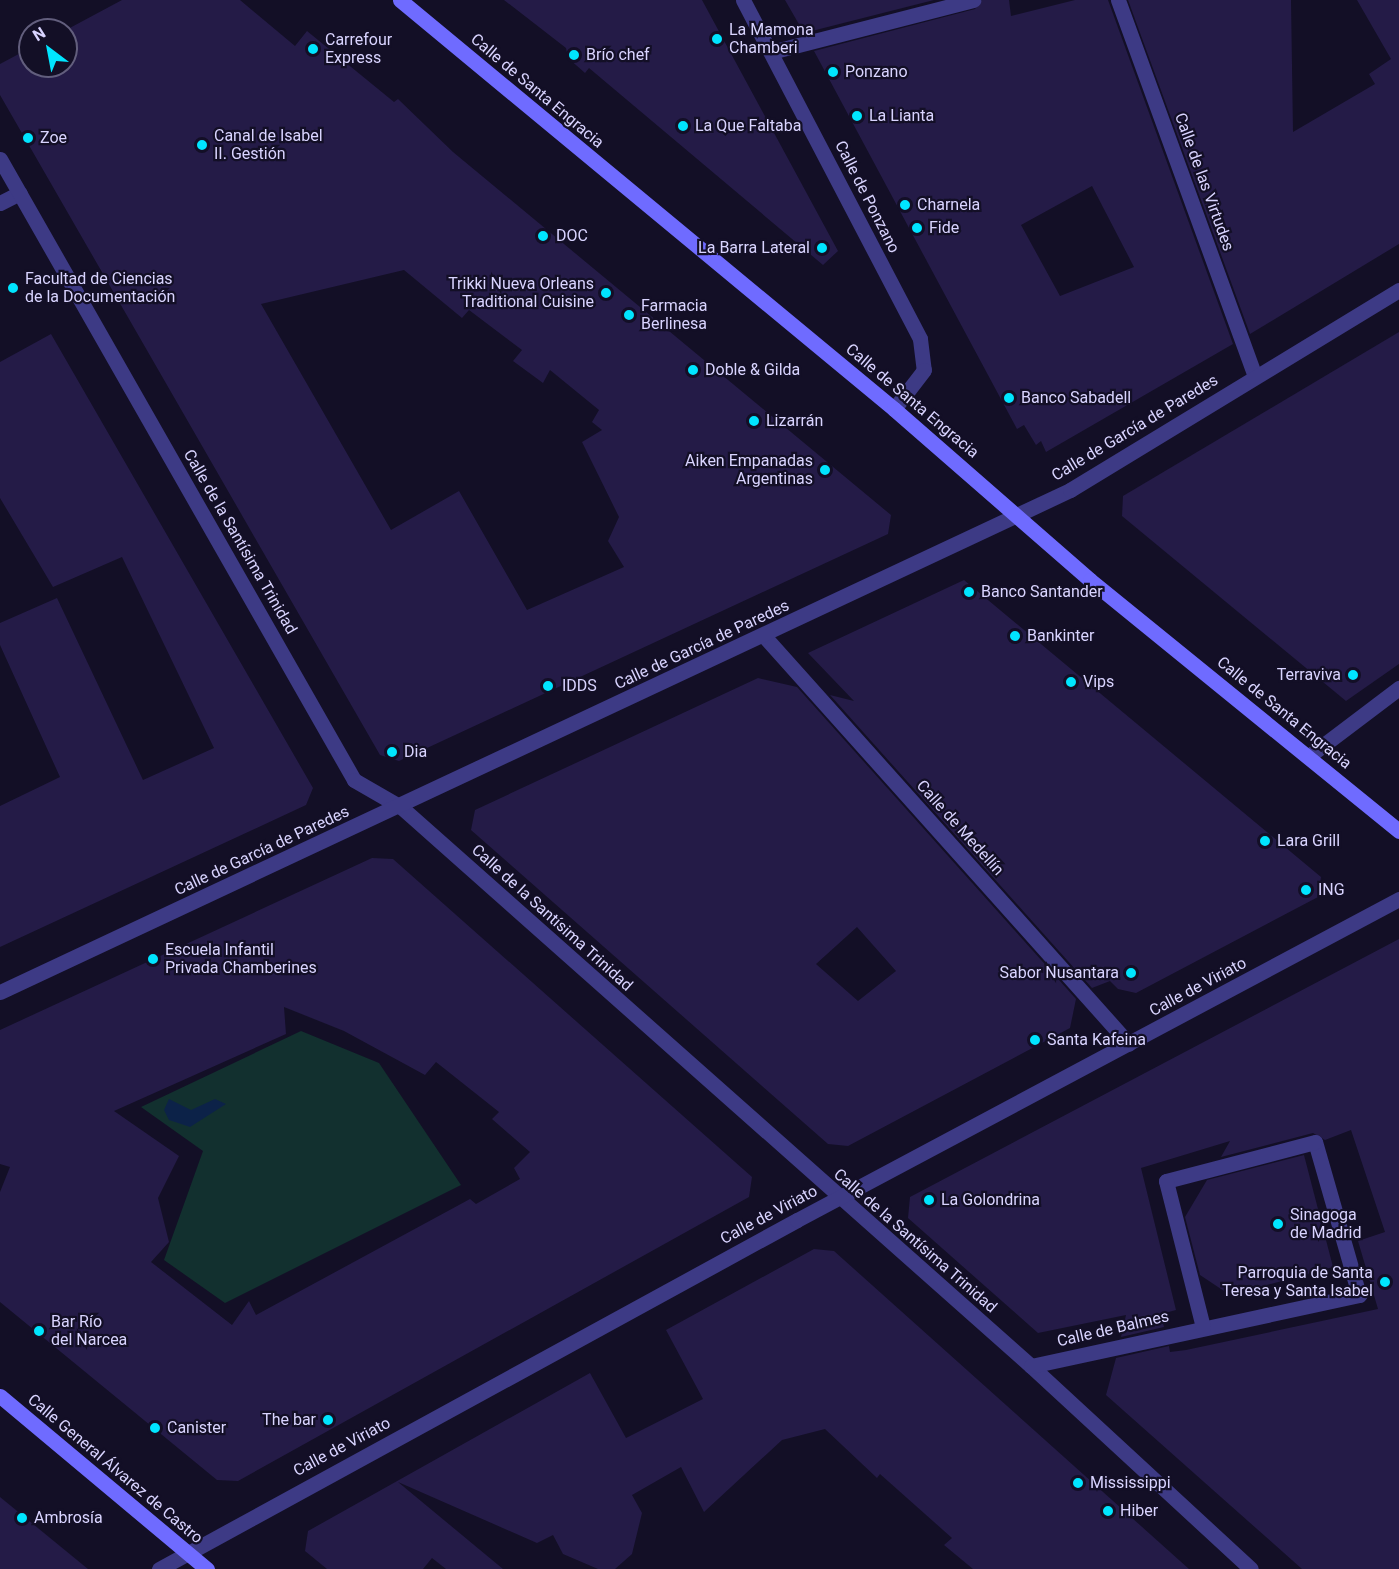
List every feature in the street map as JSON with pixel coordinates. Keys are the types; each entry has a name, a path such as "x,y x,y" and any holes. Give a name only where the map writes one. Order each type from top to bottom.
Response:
{"main road":[{"name":"Calle de Santa Engracia","path":"400,0 894,409 1016,515 1399,831"},
{"name":"Calle General Álvarez de Castro","path":"0,1396 207,1569"}],"street":[{"name":"Calle de Ponzano","path":"743,0 920,339 924,370 894,409"},
{"path":"771,52 973,0"},
{"name":"Calle de las Virtudes","path":"1118,0 1255,376"},
{"name":"Calle de la Santísima Trinidad","path":"0,159 354,780 401,807 1031,1366 1251,1569"},
{"path":"0,204 20,193"},
{"name":"Calle de García de Paredes","path":"0,993 401,807 1070,490 1399,290"},
{"name":"Calle de Medellín","path":"764,636 1129,1044"},
{"path":"1309,756 1399,688"},
{"name":"Calle de Viriato","path":"159,1569 839,1198 1399,899"},
{"name":"Calle de Balmes","path":"1031,1366 1359,1295 1315,1142 1166,1181 1203,1327"}],"green space":[{"path":"301,1031 379,1063 461,1185 225,1303 164,1260 203,1151 141,1107"}],"water":[{"path":"169,1099 191,1110 215,1099 226,1104 190,1127 169,1120 164,1110"}],"building":[{"path":"122,0 240,0 295,46 307,31 394,102 398,99 453,152 891,515 888,534 399,761 380,755 0,95 0,64 18,54 18,78 78,78 78,24","holes":["404,270 462,318 469,310 522,350 513,361 543,383 550,370 599,410 592,422 602,430 582,442 619,517 608,541 624,567 527,610 459,491 391,530 261,304"]},
{"path":"504,0 702,0 838,251 823,265 589,68 585,73 568,58 566,48"},
{"path":"785,0 934,0 804,33"},
{"path":"982,0 1009,0 1011,16 1075,0 1108,0 1233,344 1046,452 1041,441 1036,445 1024,425 1017,429 814,51 975,9","holes":["1092,186 1134,267 1060,296 1021,225"]},
{"path":"1128,0 1291,0 1293,132 1375,84 1369,74 1391,59 1357,0 1399,0 1399,244 1250,334"},
{"path":"1399,332 1399,664 1346,701 1122,516 1123,496"},
{"path":"51,334 313,788 306,805 0,947 0,806 60,777 0,645 0,623 57,598 143,780 214,748 122,557 53,587 0,498 0,362"},
{"path":"964,580 1321,877 1318,897 1136,993 1118,989 1110,981 1092,988 830,695 854,701 808,653"},
{"path":"758,678 797,687 1076,999 1070,1028 848,1146 828,1144 471,830 475,810","holes":["857,927 896,971 858,1001 816,964"]},
{"path":"372,858 393,859 752,1177 749,1197 238,1481 217,1480 0,1302 0,1192 10,1167 0,1164 0,1030","holes":["284,1007 344,1031 425,1075 436,1062 499,1112 492,1119 530,1152 514,1168 520,1179 476,1204 470,1199 256,1315 249,1301 232,1325 151,1262 169,1242 158,1198 179,1156 114,1111 286,1034"]},
{"path":"1399,939 1399,1569 1302,1569 1106,1395 1116,1358 1169,1346 1170,1352 1186,1350 1378,1309 1358,1241 1385,1232 1351,1130 1325,1140 1313,1133 1221,1157 1230,1141 1141,1168 1176,1310 1161,1314 1164,1327 1121,1337 1126,1315 1038,1333 908,1218 910,1197"},
{"name":"Sinagoga de Madrid","path":"1304,1155 1333,1267 1230,1295 1200,1275 1185,1217 1207,1180"},
{"path":"814,1249 834,1251 1189,1569 973,1569 944,1545 952,1538 880,1474 877,1478 825,1429 782,1440 704,1512 681,1467 632,1495 642,1513 632,1554 615,1569 598,1569 563,1554 553,1535 537,1543 398,1482 503,1569 446,1569 432,1558 423,1569 327,1569 305,1551 308,1531 590,1373 626,1438 703,1399 666,1330"},
{"path":"0,1497 88,1569 0,1569"}],"place":[{"name":"La Mamona Chamberi","path":"717,39"},
{"name":"Carrefour Express","path":"313,49"},
{"name":"Brío chef","path":"574,55"},
{"name":"Ponzano","path":"833,72"},
{"name":"La Lianta","path":"857,116"},
{"name":"La Que Faltaba","path":"683,126"},
{"name":"Zoe","path":"28,138"},
{"name":"Canal de Isabel II. Gestión","path":"202,145"},
{"name":"Charnela","path":"905,205"},
{"name":"Fide","path":"917,228"},
{"name":"DOC","path":"543,236"},
{"name":"La Barra Lateral","path":"822,248"},
{"name":"Facultad de Ciencias de la Documentación","path":"13,288"},
{"name":"Trikki Nueva Orleans Traditional Cuisine","path":"606,293"},
{"name":"Farmacia Berlinesa","path":"629,315"},
{"name":"Doble & Gilda","path":"693,370"},
{"name":"Banco Sabadell","path":"1009,398"},
{"name":"Lizarrán","path":"754,421"},
{"name":"Aiken Empanadas Argentinas","path":"825,470"},
{"name":"Banco Santander","path":"969,592"},
{"name":"Bankinter","path":"1015,636"},
{"name":"Terraviva","path":"1353,675"},
{"name":"Vips","path":"1071,682"},
{"name":"IDDS","path":"548,686"},
{"name":"Dia","path":"392,752"},
{"name":"Lara Grill","path":"1265,841"},
{"name":"ING","path":"1306,890"},
{"name":"Escuela Infantil Privada Chamberines","path":"153,959"},
{"name":"Sabor Nusantara","path":"1131,973"},
{"name":"Santa Kafeina","path":"1035,1040"},
{"name":"La Golondrina","path":"929,1200"},
{"name":"Sinagoga de Madrid","path":"1278,1224"},
{"name":"Parroquia de Santa Teresa y Santa Isabel","path":"1385,1282"},
{"name":"Bar Río del Narcea","path":"39,1331"},
{"name":"The bar","path":"328,1420"},
{"name":"Canister","path":"155,1428"},
{"name":"Mississippi","path":"1078,1483"},
{"name":"Hiber","path":"1108,1511"},
{"name":"Ambrosía","path":"22,1518"}]}
